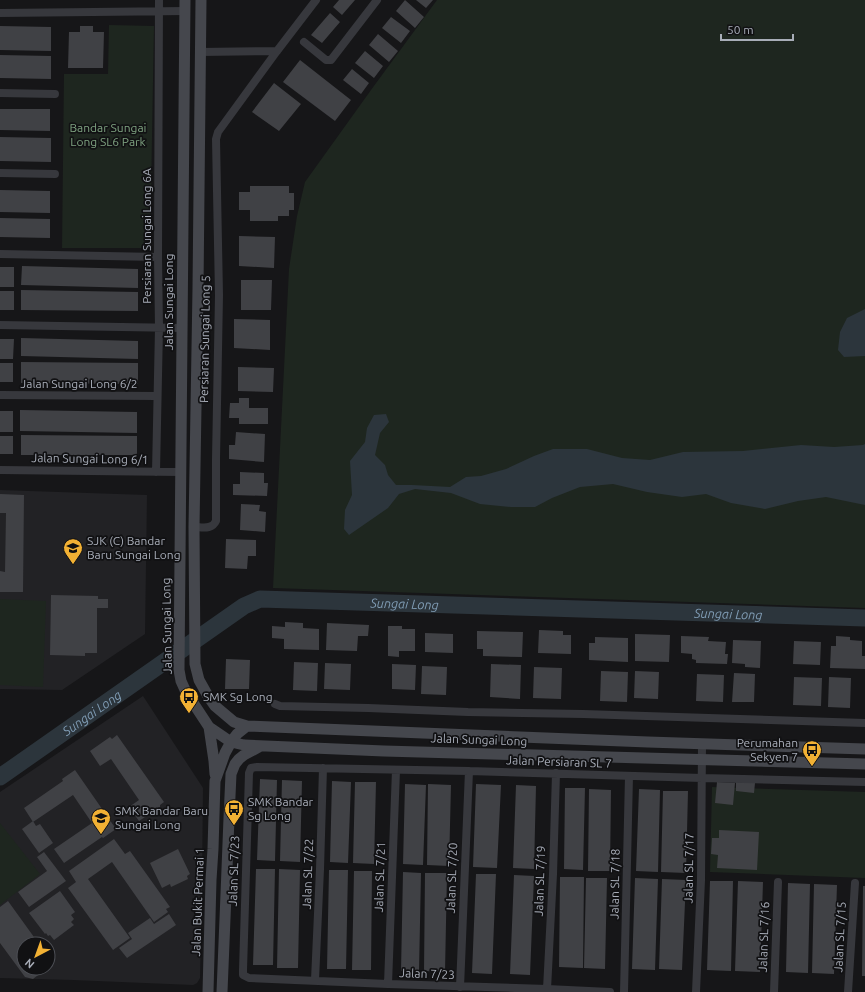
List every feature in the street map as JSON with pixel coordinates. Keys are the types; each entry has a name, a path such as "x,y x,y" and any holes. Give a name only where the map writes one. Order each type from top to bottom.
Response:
{"street":[{"name":"Persiaran Sungai Long 6A","path":"156,472 159,328 158,257 160,0"},
{"name":"Jalan Sungai Long","path":"201,0 194,527 195,664 199,680 208,696 216,706 234,722 247,726 865,749"},
{"path":"200,52 277,51 316,0"},
{"path":"304,42 326,60 331,60 377,0"},
{"path":"0,13 159,11 185,5"},
{"name":"Jalan Sungai Long","path":"185,5 179,670 181,681 186,692 209,727 231,742 244,745 384,751 865,764"},
{"name":"Persiaran Sungai Long 5","path":"194,527 212,527 215,525 216,521 219,295 216,139 218,132 277,51"},
{"path":"0,93 55,94"},
{"path":"0,173 55,174"},
{"path":"0,254 158,257"},
{"path":"0,325 182,328"},
{"name":"Jalan Sungai Long 6/2","path":"0,395 157,396"},
{"name":"Jalan Sungai Long 6/1","path":"0,470 180,472"},
{"path":"275,704 280,706 865,723"},
{"name":"Jalan Bukit Permai 1","path":"208,992 215,781 225,753 231,742 237,734 247,726"},
{"path":"209,727 214,760 215,781"},
{"name":"Jalan SL 7/17","path":"696,992 701,880 702,744"},
{"path":"222,992 231,774 235,764 244,754 262,746"},
{"name":"Jalan Persiaran SL 7","path":"252,768 469,771 865,782"},
{"name":"Jalan SL 7/23","path":"243,975 248,773 252,768"},
{"name":"Jalan SL 7/22","path":"315,980 323,768"},
{"name":"Jalan SL 7/21","path":"388,984 396,770"},
{"name":"Jalan SL 7/20","path":"460,987 469,771"},
{"name":"Jalan SL 7/19","path":"547,989 553,874 556,773"},
{"name":"Jalan SL 7/18","path":"624,992 629,776"},
{"name":"Jalan SL 7/16","path":"774,992 778,882"},
{"name":"Jalan SL 7/15","path":"848,992 855,883"},
{"name":"Jalan 7/23","path":"243,975 249,978 610,992"}],"shaded area":[{"path":"865,309 865,356 844,357 838,350 840,332 847,318"},
{"path":"386,414 389,422 380,433 375,455 385,465 388,475 396,485 450,487 466,477 481,476 506,469 553,449 587,449 622,458 650,460 683,452 743,451 801,445 834,447 865,444 865,505 826,497 798,501 765,509 731,503 706,494 682,497 647,492 613,484 580,487 552,498 535,507 511,507 480,504 451,493 415,489 399,494 388,508 349,535 344,529 345,510 352,495 350,461 365,442 367,428 374,415"},
{"name":"SJK (C) Bandar Baru Sungai Long","path":"0,490 147,495 145,634 62,690 0,689"},
{"name":"SMK Bandar Baru Sungai Long","path":"143,696 203,788 200,978 197,983 193,985 0,978 0,792"}],"green space":[{"path":"437,0 865,0 865,608 273,588 289,269 297,216 305,182"},
{"name":"Bandar Sungai Long SL6 Park","path":"109,25 154,26 150,248 62,248 64,74 108,74"},
{"path":"0,599 46,601 43,687 0,685"},
{"path":"712,787 865,792 865,878 710,872"},
{"path":"0,823 40,874 0,905"}],"building":[{"path":"339,0 355,0 342,15 333,7"},
{"path":"405,0 424,17 415,28 396,11"},
{"path":"416,0 433,0 426,8"},
{"path":"330,13 340,22 322,43 311,35"},
{"path":"391,17 410,31 401,43 382,28"},
{"path":"0,26 51,27 51,51 0,50"},
{"path":"80,26 93,26 93,32 104,32 103,68 68,68 69,32 80,32"},
{"path":"378,34 398,51 389,62 369,45"},
{"path":"365,51 383,66 374,78 355,63"},
{"path":"0,55 51,56 51,79 0,78"},
{"path":"300,60 351,100 335,121 283,82"},
{"path":"352,69 369,83 361,94 343,80"},
{"path":"274,83 301,104 279,131 252,112"},
{"path":"0,109 50,109 50,131 0,130"},
{"path":"0,137 51,138 51,162 0,161"},
{"path":"250,186 289,186 289,193 294,193 294,210 289,210 289,216 278,216 278,221 250,221 250,210 239,210 239,192 250,192"},
{"path":"0,190 50,191 50,213 0,212"},
{"path":"0,218 50,219 50,238 0,237"},
{"path":"239,236 275,237 274,268 239,266"},
{"path":"22,266 138,269 138,288 21,285"},
{"path":"0,267 14,267 14,287 0,287"},
{"path":"241,280 272,280 271,310 241,310"},
{"path":"21,290 138,292 138,311 21,310"},
{"path":"0,291 14,291 14,310 0,310"},
{"path":"234,319 270,320 270,350 234,348"},
{"path":"21,338 138,341 138,359 21,356"},
{"path":"0,339 14,339 13,359 0,359"},
{"path":"21,362 138,363 138,384 21,383"},
{"path":"0,363 13,363 13,382 0,382"},
{"path":"238,367 274,368 273,392 238,391"},
{"path":"239,398 249,398 249,408 268,408 268,424 239,424 239,418 229,418 230,403 239,403"},
{"path":"20,410 137,412 137,433 20,431"},
{"path":"0,411 13,411 13,432 0,432"},
{"path":"236,432 265,434 264,462 229,459 229,445 235,445"},
{"path":"21,435 137,436 137,455 21,455"},
{"path":"0,436 13,436 13,454 0,454"},
{"path":"240,472 264,473 264,483 268,483 267,496 233,495 233,484 240,484"},
{"path":"0,494 24,495 23,592 0,592 0,571 5,572 6,513 0,513"},
{"path":"241,504 260,505 259,511 266,512 265,532 240,530"},
{"path":"226,539 256,540 256,556 248,556 247,569 225,568"},
{"path":"51,595 98,596 98,599 108,599 108,608 97,608 97,653 85,653 85,656 50,655"},
{"path":"285,622 303,623 303,628 319,629 319,650 284,649 284,639 272,638 272,626 285,627"},
{"path":"327,623 369,625 368,636 358,636 357,651 326,650"},
{"path":"388,626 402,626 402,629 415,629 415,651 399,651 399,657 388,656"},
{"path":"539,630 563,631 563,635 571,635 571,654 538,653"},
{"path":"477,631 523,632 522,657 483,656 483,649 477,649"},
{"path":"425,633 453,634 453,653 425,652"},
{"path":"635,634 670,635 669,662 635,661"},
{"path":"681,636 709,637 708,641 726,642 725,654 728,654 727,664 696,663 696,660 692,659 692,654 681,653"},
{"path":"836,636 850,637 850,640 862,641 862,656 865,656 865,669 830,668 831,646 836,646"},
{"path":"595,637 628,638 628,662 589,660 589,643 595,643"},
{"path":"733,640 761,641 760,668 745,667 745,664 732,663"},
{"path":"794,641 821,642 820,665 793,664"},
{"path":"226,659 250,660 249,689 225,689"},
{"path":"294,662 318,663 317,691 293,690"},
{"path":"325,663 351,664 350,690 324,689"},
{"path":"392,664 416,665 415,690 392,689"},
{"path":"491,664 521,665 520,699 490,697"},
{"path":"422,666 447,667 446,695 421,694"},
{"path":"534,667 562,668 561,699 533,698"},
{"path":"601,671 628,672 627,702 600,701"},
{"path":"635,671 659,672 658,699 634,698"},
{"path":"734,673 755,674 754,702 732,702"},
{"path":"697,674 724,675 723,702 696,701"},
{"path":"794,677 822,678 821,706 793,705"},
{"path":"829,677 851,678 850,708 828,707"},
{"path":"117,735 164,802 160,805 160,807 139,821 129,807 139,800 111,759 100,766 90,751 110,737 112,739"},
{"path":"75,770 116,829 64,863 54,849 92,823 73,795 33,822 24,808 63,781 62,779"},
{"path":"260,779 277,780 275,861 257,860"},
{"path":"282,780 302,781 300,862 280,861"},
{"path":"332,781 351,782 348,863 330,862"},
{"path":"355,782 376,782 374,864 353,863"},
{"path":"717,782 735,783 733,805 715,803"},
{"path":"736,782 755,783 754,793 736,791"},
{"path":"405,784 426,785 423,865 403,864"},
{"path":"428,784 451,785 449,866 427,865"},
{"path":"476,784 501,785 497,868 473,867"},
{"path":"516,785 536,786 534,869 513,868"},
{"path":"565,788 585,788 583,870 564,869"},
{"path":"589,789 611,790 610,871 588,871"},
{"path":"639,789 660,790 658,872 636,871"},
{"path":"663,791 688,791 686,873 661,872"},
{"path":"33,821 36,826 40,824 53,843 39,853 22,829"},
{"path":"719,830 759,832 757,870 717,868 718,855 711,854 712,838 719,838"},
{"path":"114,839 125,854 130,851 170,907 166,909 168,912 154,922 112,862 88,879 130,938 113,950 68,888 76,882 69,871"},
{"path":"178,849 190,874 187,876 188,879 171,887 170,884 162,888 150,863"},
{"path":"44,852 66,881 29,907 18,892 47,871 37,857"},
{"path":"256,869 275,869 273,965 253,965"},
{"path":"279,869 300,870 298,968 277,968"},
{"path":"329,870 348,870 346,969 327,969"},
{"path":"354,871 372,871 371,970 352,970"},
{"path":"403,872 421,873 419,972 401,971"},
{"path":"425,873 447,873 445,972 424,971"},
{"path":"476,874 496,874 492,974 472,973"},
{"path":"514,875 534,876 530,975 510,974"},
{"path":"560,877 584,877 583,968 559,967"},
{"path":"586,878 607,878 605,969 584,968"},
{"path":"635,878 658,879 655,970 632,969"},
{"path":"662,879 686,880 682,970 659,969"},
{"path":"710,881 733,881 731,971 707,970"},
{"path":"738,881 763,882 760,972 735,971"},
{"path":"788,883 810,884 808,973 786,972"},
{"path":"814,884 837,885 834,974 812,973"},
{"path":"863,886 865,886 865,976 862,976"},
{"path":"60,891 75,912 71,915 74,919 71,922 74,925 56,938 56,936 48,936 46,933 45,934 29,913"},
{"path":"8,901 33,936 16,936 16,965 0,943 0,907"},
{"path":"169,914 176,925 127,958 119,948 132,939 128,933 150,918 154,924"},
{"path":"24,976 37,976 33,979"}],"waterway":[{"name":"Sungai Long","path":"0,777 244,606 260,599 865,618"}],"place":[{"name":"SJK (C) Bandar Baru Sungai Long","path":"73,565"},
{"name":"SMK Sg Long","path":"189,714"},
{"name":"Perumahan Sekyen 7","path":"812,767"},
{"name":"SMK Bandar Sg Long","path":"234,826"},
{"name":"SMK Bandar Baru Sungai Long","path":"101,835"}]}
